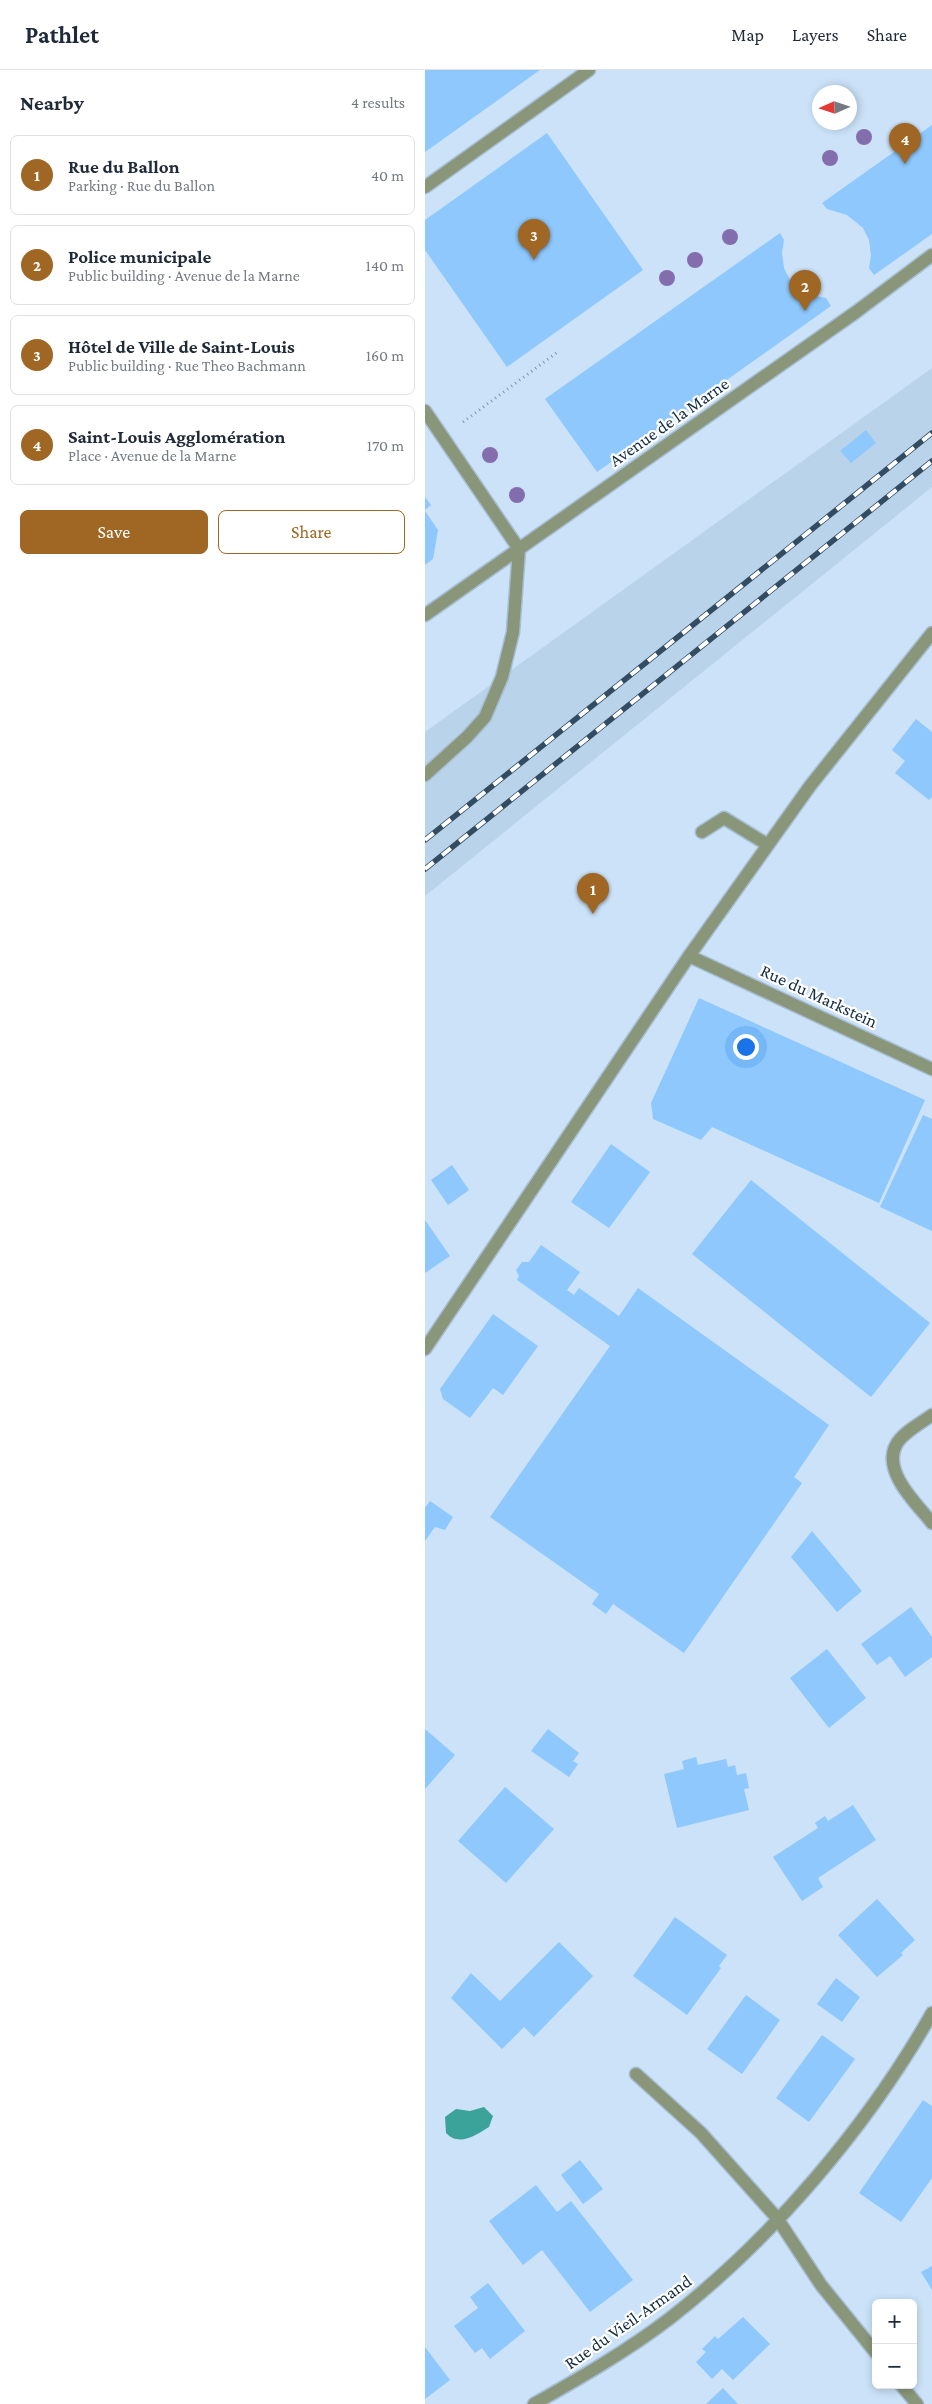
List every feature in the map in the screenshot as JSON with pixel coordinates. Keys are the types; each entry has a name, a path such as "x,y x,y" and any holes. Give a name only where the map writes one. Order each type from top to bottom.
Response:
{"street":[{"path":"425,187 589,70"},
{"name":"Avenue de la Marne","path":"425,615 856,312 932,255"},
{"path":"425,411 519,549 513,632 502,677 485,717 467,737 425,775"},
{"path":"425,1349 689,956 810,786 932,633"},
{"path":"702,832 724,818 768,845"},
{"name":"Rue du Markstein","path":"689,956 932,1069"},
{"path":"932,1415 896,1445 892,1458 895,1473 932,1523"},
{"name":"Rue du Vieil-Armand","path":"535,2404 668,2320 738,2259 820,2172 900,2066 932,2012"},
{"path":"636,2074 701,2133 777,2218 821,2285 872,2348"},
{"path":"904,2389 917,2404"}],"path":[{"path":"443,438 559,351"}],"shaded area":[{"path":"932,368 932,487 425,896 425,732"},
{"path":"484,2107 493,2116 489,2127 473,2136 462,2139 456,2139 446,2133 445,2117 456,2109 470,2111"}],"building":[{"path":"425,70 540,70 425,152"},
{"path":"932,125 932,234 874,275 869,268 871,255 869,240 863,228 847,215 827,209 822,203"},
{"path":"547,133 643,270 507,367 425,250 425,220"},
{"path":"780,233 784,240 782,253 784,268 790,280 806,294 826,298 831,306 597,472 545,399"},
{"path":"866,430 876,443 851,463 840,451"},
{"path":"425,497 431,505 425,510"},
{"path":"425,511 438,530 433,559 425,565"},
{"path":"916,719 932,732 932,797 929,800 895,773 905,761 892,750"},
{"path":"699,998 925,1100 879,1203 712,1127 701,1140 653,1119 651,1103"},
{"path":"923,1115 932,1119 932,1231 880,1207"},
{"path":"611,1144 650,1172 609,1228 571,1202"},
{"path":"452,1165 469,1190 448,1205 431,1180"},
{"path":"751,1180 930,1323 871,1397 692,1254"},
{"path":"425,1220 450,1256 425,1273"},
{"path":"541,1245 580,1272 567,1290 574,1295 579,1288 619,1316 638,1288 829,1425 794,1477 802,1483 684,1653 613,1604 606,1614 592,1604 599,1594 490,1517 610,1346 517,1280 519,1276 516,1270 522,1262 529,1262"},
{"path":"493,1314 538,1346 503,1395 493,1388 470,1418 443,1399 440,1389"},
{"path":"430,1501 453,1517 445,1530 435,1527 425,1541 425,1508"},
{"path":"812,1531 862,1591 837,1612 791,1557"},
{"path":"911,1607 932,1637 932,1657 905,1677 890,1656 877,1665 861,1644"},
{"path":"827,1649 866,1698 829,1728 790,1678"},
{"path":"425,1729 455,1755 425,1789"},
{"path":"548,1729 579,1753 573,1761 578,1764 569,1777 531,1751"},
{"path":"696,1757 698,1765 726,1759 728,1767 735,1765 737,1775 746,1773 749,1788 744,1789 749,1810 677,1828 664,1774 684,1769 682,1761"},
{"path":"505,1787 554,1829 506,1883 458,1841"},
{"path":"853,1805 876,1840 818,1878 823,1887 802,1901 773,1857 818,1828 815,1823 825,1816 828,1821"},
{"path":"877,1899 915,1940 901,1953 903,1955 877,1977 838,1935"},
{"path":"675,1917 727,1955 719,1966 721,1968 687,2015 633,1976"},
{"path":"559,1942 593,1976 534,2037 524,2027 502,2049 451,1998 471,1973 500,2001"},
{"path":"836,1978 860,1997 842,2022 817,2004"},
{"path":"746,1995 780,2020 742,2074 707,2049"},
{"path":"822,2035 855,2059 809,2122 776,2098"},
{"path":"923,2100 932,2106 932,2178 901,2222 859,2193"},
{"path":"580,2160 603,2189 583,2204 561,2175"},
{"path":"536,2185 557,2212 571,2201 633,2280 590,2312 542,2250 523,2265 489,2221"},
{"path":"932,2266 932,2290 921,2272"},
{"path":"488,2283 525,2331 490,2359 482,2348 475,2353 454,2326 478,2308 470,2297"},
{"path":"743,2317 770,2344 733,2380 722,2369 712,2379 696,2362 706,2352 702,2349 715,2336 718,2339"},
{"path":"425,2347 450,2380 425,2399"},
{"path":"723,2388 738,2404 706,2404"}],"railway":[{"path":"425,840 932,433"},
{"path":"425,869 932,461"}],"place":[{"name":"Saint-Louis Agglomération","path":"905,164"},
{"name":"Hôtel de Ville de Saint-Louis","path":"534,260"},
{"name":"Police municipale","path":"805,311"},
{"name":"Rue du Ballon","path":"593,914"}]}
